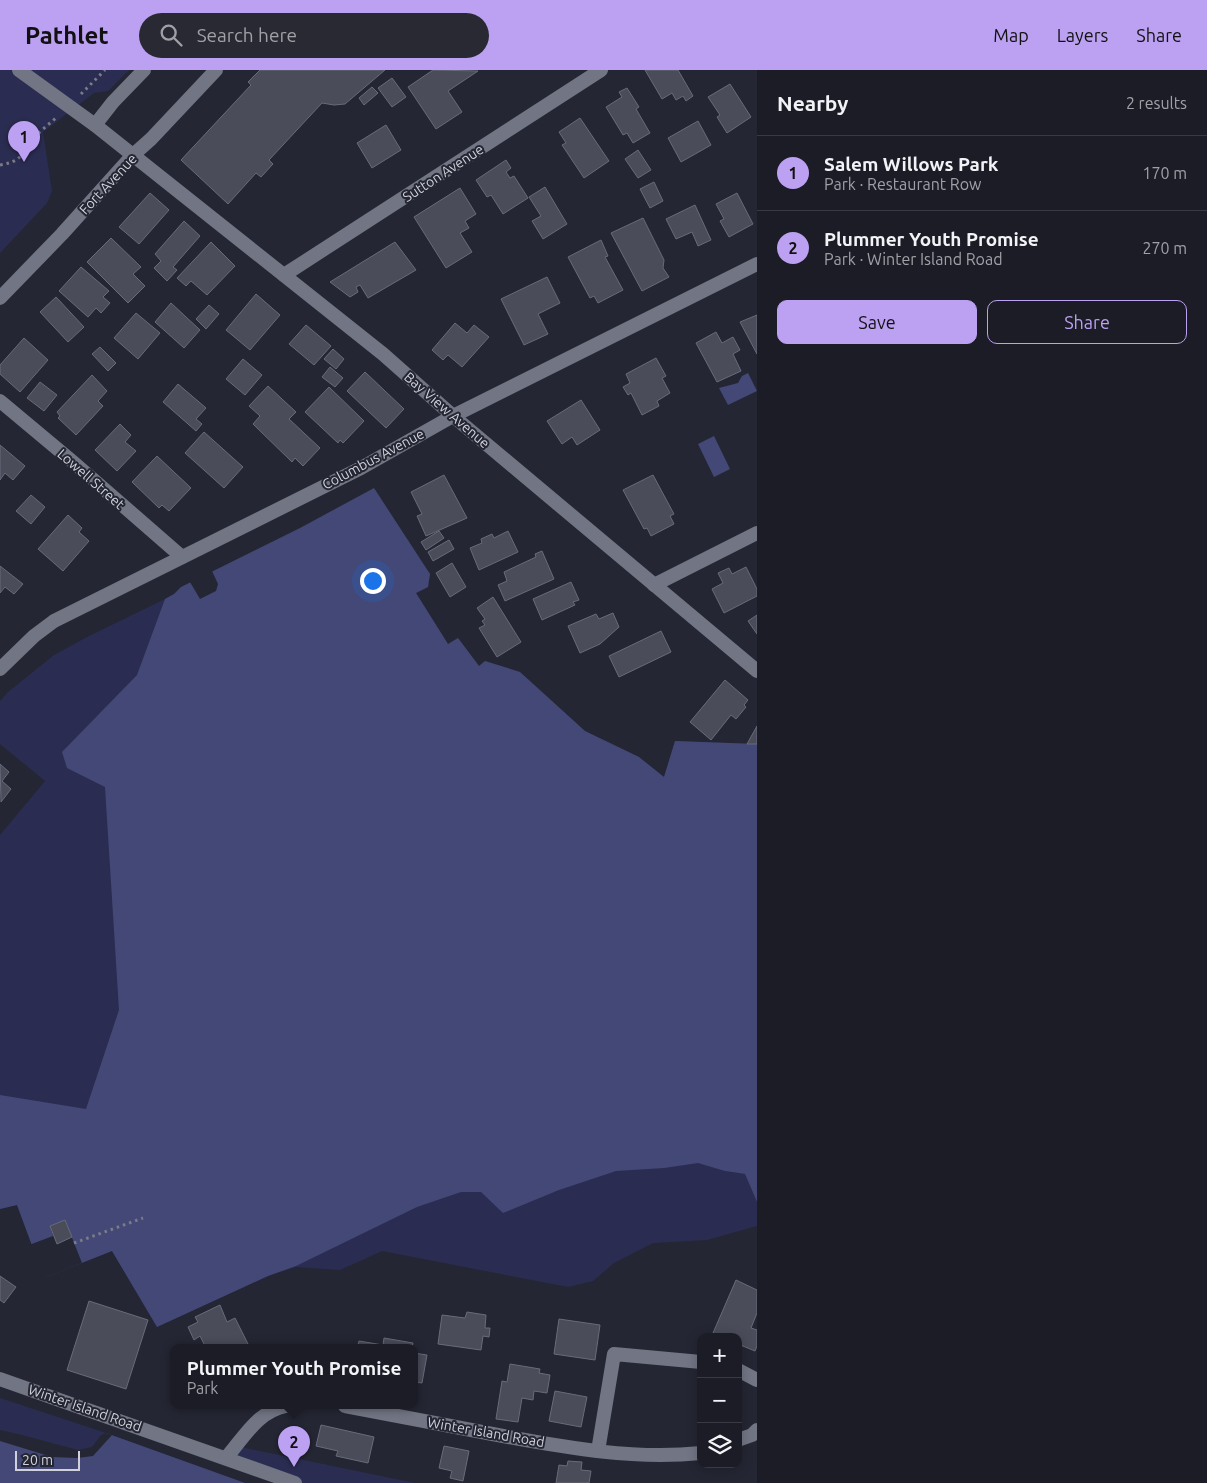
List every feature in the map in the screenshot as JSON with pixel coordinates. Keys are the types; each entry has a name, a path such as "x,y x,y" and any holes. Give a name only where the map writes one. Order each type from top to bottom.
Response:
{"street":[{"name":"Bay View Avenue","path":"18,70 95,125 383,354 453,416 757,671"},
{"path":"95,125 113,102 144,70"},
{"name":"Fort Avenue","path":"0,298 62,234 133,155 151,139 216,70"},
{"name":"Sutton Avenue","path":"284,275 602,70"},
{"name":"Columbus Avenue","path":"0,669 34,636 54,622 362,468 453,416 757,264"},
{"name":"Lowell Street","path":"0,401 182,558"},
{"path":"654,585 757,533"},
{"path":"598,1451 614,1354 697,1362"},
{"path":"742,1372 757,1380"},
{"name":"Winter Island Road","path":"0,1379 295,1483"},
{"path":"226,1458 261,1416 273,1409"},
{"name":"Winter Island Road","path":"362,1409 538,1442 598,1451 674,1456 697,1453"},
{"path":"742,1439 752,1435 757,1430"}],"path":[{"path":"0,165 13,162 24,154 33,139 105,70"},
{"path":"74,1243 143,1218"}],"shaded area":[{"path":"0,70 129,70 108,91 94,93 43,132 52,191 47,203 0,253"},
{"path":"748,373 757,391 728,405 719,388 738,383 742,376"},
{"path":"714,436 730,469 714,477 698,444"},
{"path":"374,488 430,574 428,587 416,593 448,644 458,638 479,666 485,661 520,672 585,731 639,757 664,777 675,741 757,744 757,1202 745,1174 725,1171 698,1163 664,1168 616,1171 559,1190 503,1213 481,1192 461,1192 417,1207 296,1266 268,1276 157,1327 112,1251 44,1278 17,1205 0,1209 0,1095 86,1109 119,1010 105,787 67,768 62,752 137,675 165,599 181,587 300,528"},
{"path":"430,574 428,587 416,593 448,644 458,638 479,666 485,661 520,672 585,731 639,757 664,777 675,741 757,744 725,1171 745,1174 757,1202 757,1226 707,1240 653,1243 614,1263 593,1281 568,1287 382,1251 340,1270 296,1267 268,1276 157,1327 112,1251 44,1278 17,1205 0,1209 0,835 45,781 0,744 0,701 8,692 54,655 165,599 181,587"},
{"path":"0,1398 106,1433 245,1483 0,1483"},
{"path":"0,1433 78,1453 93,1449 106,1433 245,1483 0,1483"},
{"path":"236,1446 415,1483 295,1483 226,1458"}],"pier":[{"path":"212,571 218,584 216,591 200,599 190,582"},
{"path":"65,1220 82,1263 42,1279 29,1245 53,1236 50,1226"},
{"path":"0,1430 78,1450 92,1447 101,1435 106,1433 112,1435 93,1456 77,1458 52,1457 0,1441"}],"building":[{"path":"260,70 385,70 345,104 322,103 269,160 273,164 261,177 256,173 228,204 181,160 251,85 248,82"},
{"path":"433,70 478,71 448,91 462,112 436,129 408,87"},
{"path":"645,70 678,70 693,96 686,101 683,96 676,100 672,93 662,99"},
{"path":"392,78 406,97 392,107 378,88"},
{"path":"730,84 751,117 727,133 717,117 720,115 708,97"},
{"path":"372,87 378,93 364,105 359,98"},
{"path":"627,88 639,107 636,109 650,133 633,143 627,133 623,135 606,107 622,97 619,92"},
{"path":"580,118 609,161 584,178 562,145 566,143 559,132"},
{"path":"698,121 711,145 681,162 668,138"},
{"path":"386,125 401,150 372,168 357,143"},
{"path":"638,150 651,170 638,178 625,159"},
{"path":"506,160 511,168 506,172 510,178 514,176 528,198 503,214 491,195 487,197 476,180"},
{"path":"654,182 663,201 650,208 640,189"},
{"path":"545,187 567,224 543,239 532,221 541,216 529,197"},
{"path":"460,188 476,214 465,221 469,228 460,233 472,252 446,268 414,217"},
{"path":"150,193 169,210 139,244 119,227"},
{"path":"737,193 753,224 729,237 720,221 724,219 716,204"},
{"path":"695,205 711,240 698,246 692,232 676,239 666,219"},
{"path":"643,218 664,260 663,268 669,277 642,291 611,233"},
{"path":"184,221 200,236 173,267 177,270 167,281 154,268 161,261 155,254"},
{"path":"111,238 141,267 133,274 145,286 128,303 87,262"},
{"path":"601,240 608,256 605,257 623,290 598,303 594,296 590,298 568,257"},
{"path":"211,242 235,266 207,295 191,281 186,286 177,278"},
{"path":"395,242 416,270 368,298 360,285 356,287 358,292 350,297 330,282"},
{"path":"81,267 109,291 103,297 110,303 101,313 96,308 88,317 59,291"},
{"path":"547,277 560,303 538,314 548,334 524,345 501,299"},
{"path":"256,294 280,315 250,350 226,330"},
{"path":"56,297 84,327 68,342 40,312"},
{"path":"171,303 200,330 184,348 155,322"},
{"path":"209,305 219,314 206,329 196,319"},
{"path":"136,313 160,333 138,359 114,338"},
{"path":"757,315 757,354 740,322"},
{"path":"455,323 467,333 474,325 489,337 462,367 448,355 443,360 432,350"},
{"path":"306,325 331,346 314,365 289,344"},
{"path":"716,332 722,343 733,337 740,350 733,354 741,371 717,382 696,343"},
{"path":"24,338 48,360 20,392 0,374 0,365"},
{"path":"100,347 116,363 108,371 92,354"},
{"path":"333,349 344,359 336,369 324,359"},
{"path":"656,358 666,376 662,378 670,393 657,401 659,406 642,415 631,393 628,395 623,387 630,383 626,374"},
{"path":"243,359 262,375 245,395 226,379"},
{"path":"330,367 343,378 335,387 322,377"},
{"path":"365,372 404,409 386,428 347,391"},
{"path":"92,375 107,391 98,401 103,406 76,435 58,418 60,416 57,412"},
{"path":"40,382 57,395 44,411 27,398"},
{"path":"178,384 206,408 196,419 202,424 196,431 163,402"},
{"path":"268,386 296,412 289,419 320,448 303,466 295,458 292,462 253,424 260,416 249,406"},
{"path":"329,387 364,421 343,443 340,440 338,443 305,412"},
{"path":"581,400 600,430 577,445 572,437 562,444 547,421"},
{"path":"120,424 131,435 125,442 136,451 117,471 95,450"},
{"path":"204,432 243,467 224,488 185,453"},
{"path":"0,445 25,466 13,480 5,473 0,480"},
{"path":"157,456 191,488 169,511 162,505 159,508 132,482"},
{"path":"444,475 467,518 426,536 417,516 422,514 411,492"},
{"path":"653,475 674,514 670,516 674,524 651,536 647,528 644,529 623,490"},
{"path":"31,495 45,507 31,524 16,511"},
{"path":"68,515 82,528 79,532 89,541 63,571 38,549"},
{"path":"439,531 444,538 426,550 421,542"},
{"path":"508,531 518,552 479,570 470,548 482,543 481,539 492,534 494,538"},
{"path":"449,540 454,549 433,561 428,552"},
{"path":"542,551 554,579 505,601 498,585 507,581 504,572 536,557 535,554"},
{"path":"452,563 466,587 450,597 436,573"},
{"path":"0,566 23,584 14,594 5,587 0,593"},
{"path":"746,567 757,589 757,596 724,613 712,589 723,583 718,573 729,568 732,574"},
{"path":"571,582 579,600 573,602 575,605 542,620 533,599"},
{"path":"493,597 521,642 497,657 479,628 485,625 482,621 485,619 477,608"},
{"path":"613,613 619,627 600,644 580,653 568,626 596,614 599,619"},
{"path":"757,615 757,634 748,621"},
{"path":"661,631 671,652 619,677 609,656"},
{"path":"725,680 748,700 744,705 746,707 736,719 731,715 711,740 690,722"},
{"path":"757,726 757,744 747,744"},
{"path":"0,764 9,772 2,781 11,789 1,802"},
{"path":"65,1220 72,1237 57,1244 50,1226"},
{"path":"0,1276 16,1287 4,1303 0,1300"},
{"path":"736,1280 757,1290 757,1313 751,1328 757,1330 757,1346 755,1351 742,1346 742,1333 713,1333"},
{"path":"89,1301 148,1320 126,1389 67,1370"},
{"path":"220,1305 227,1322 235,1318 248,1344 204,1344 200,1336 194,1340 188,1327 198,1322 195,1317"},
{"path":"467,1312 486,1315 485,1328 490,1328 489,1337 483,1336 481,1350 438,1344 442,1315 465,1318"},
{"path":"559,1319 600,1325 595,1360 554,1354"},
{"path":"384,1338 413,1343 413,1344 383,1344"},
{"path":"359,1341 377,1344 358,1344"},
{"path":"418,1354 427,1355 422,1383 418,1382"},
{"path":"510,1364 540,1369 539,1373 550,1375 547,1393 534,1391 533,1400 522,1398 518,1422 496,1419 502,1381 507,1382"},
{"path":"555,1391 587,1397 581,1427 549,1421"},
{"path":"321,1425 374,1437 368,1463 336,1456 338,1451 316,1446"},
{"path":"444,1446 469,1451 463,1481 450,1478 452,1471 439,1468"},
{"path":"568,1461 582,1462 581,1470 591,1471 589,1483 556,1483 559,1465 567,1466"}],"place":[{"name":"Salem Willows Park","path":"24,162"},
{"name":"Plummer Youth Promise","path":"294,1467"}]}
